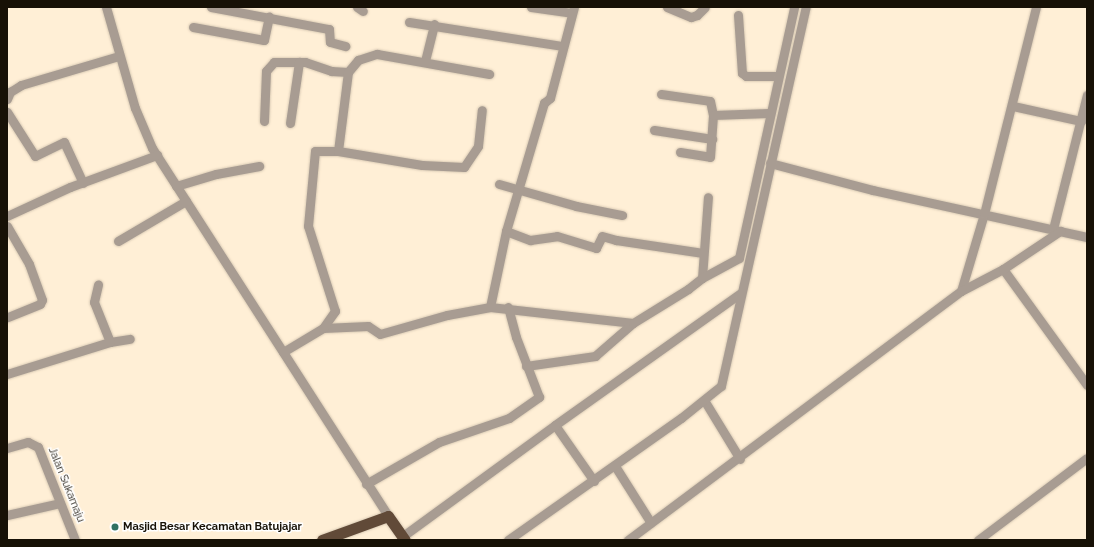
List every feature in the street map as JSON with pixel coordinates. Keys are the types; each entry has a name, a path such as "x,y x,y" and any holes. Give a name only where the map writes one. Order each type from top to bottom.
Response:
{"highway":[{"path":"322,540 388,516 404,538"}],"street":[{"path":"106,7 135,108 157,155 366,484 388,516"},
{"path":"211,7 329,29 330,42 345,46"},
{"path":"490,307 506,232 544,103 550,98 573,10 531,7"},
{"path":"667,7 691,17 697,15 705,7"},
{"path":"526,366 589,358 633,323 688,290 702,278 740,256 769,113 794,7"},
{"path":"508,540 615,466 721,386 806,7"},
{"path":"961,291 984,214 1036,7"},
{"path":"738,15 742,73 746,76 778,76"},
{"path":"193,27 264,40 269,17"},
{"path":"408,22 434,24 563,46"},
{"path":"425,61 434,24"},
{"path":"338,151 348,72 358,60 377,54 425,61 489,74"},
{"path":"7,99 10,92 21,85 120,56"},
{"path":"264,121 266,71 269,64 299,62 323,66 331,71 348,72"},
{"path":"290,123 299,62"},
{"path":"661,94 710,101 713,115 710,156 680,152"},
{"path":"628,540 740,459 961,291 1003,269 1056,230 1087,95"},
{"path":"1012,106 1081,121"},
{"path":"283,352 323,328 335,314 336,308 310,235 308,219 314,153 317,150 338,151 422,165 464,167 478,146 482,110"},
{"path":"7,112 35,156 64,142 83,183"},
{"path":"713,115 769,113"},
{"path":"654,130 712,139"},
{"path":"7,216 83,183 157,155"},
{"path":"770,163 873,190 1087,237"},
{"path":"176,186 216,174 259,166"},
{"path":"499,184 576,206 622,214"},
{"path":"702,278 708,197"},
{"path":"118,241 186,201"},
{"path":"7,226 29,264 42,300 40,304 7,316"},
{"path":"506,232 530,240 557,236 596,248 602,236 616,240 703,253"},
{"path":"1003,269 1087,385"},
{"path":"98,284 94,302 110,342"},
{"path":"404,538 554,425 742,293"},
{"path":"323,328 364,326 380,334 447,315 490,307 633,323"},
{"path":"366,484 439,442 504,421 536,400 539,394 526,366 508,308"},
{"path":"7,374 110,342 130,339"},
{"path":"704,400 740,459"},
{"path":"554,425 594,481"},
{"name":"Jalan Sukamaju","path":"7,448 28,442 38,447 75,540"},
{"path":"978,540 1087,458"},
{"path":"615,466 651,524"},
{"path":"7,515 60,503"}],"place":[{"name":"Masjid Besar Kecamatan Batujajar","path":"115,527"}]}
